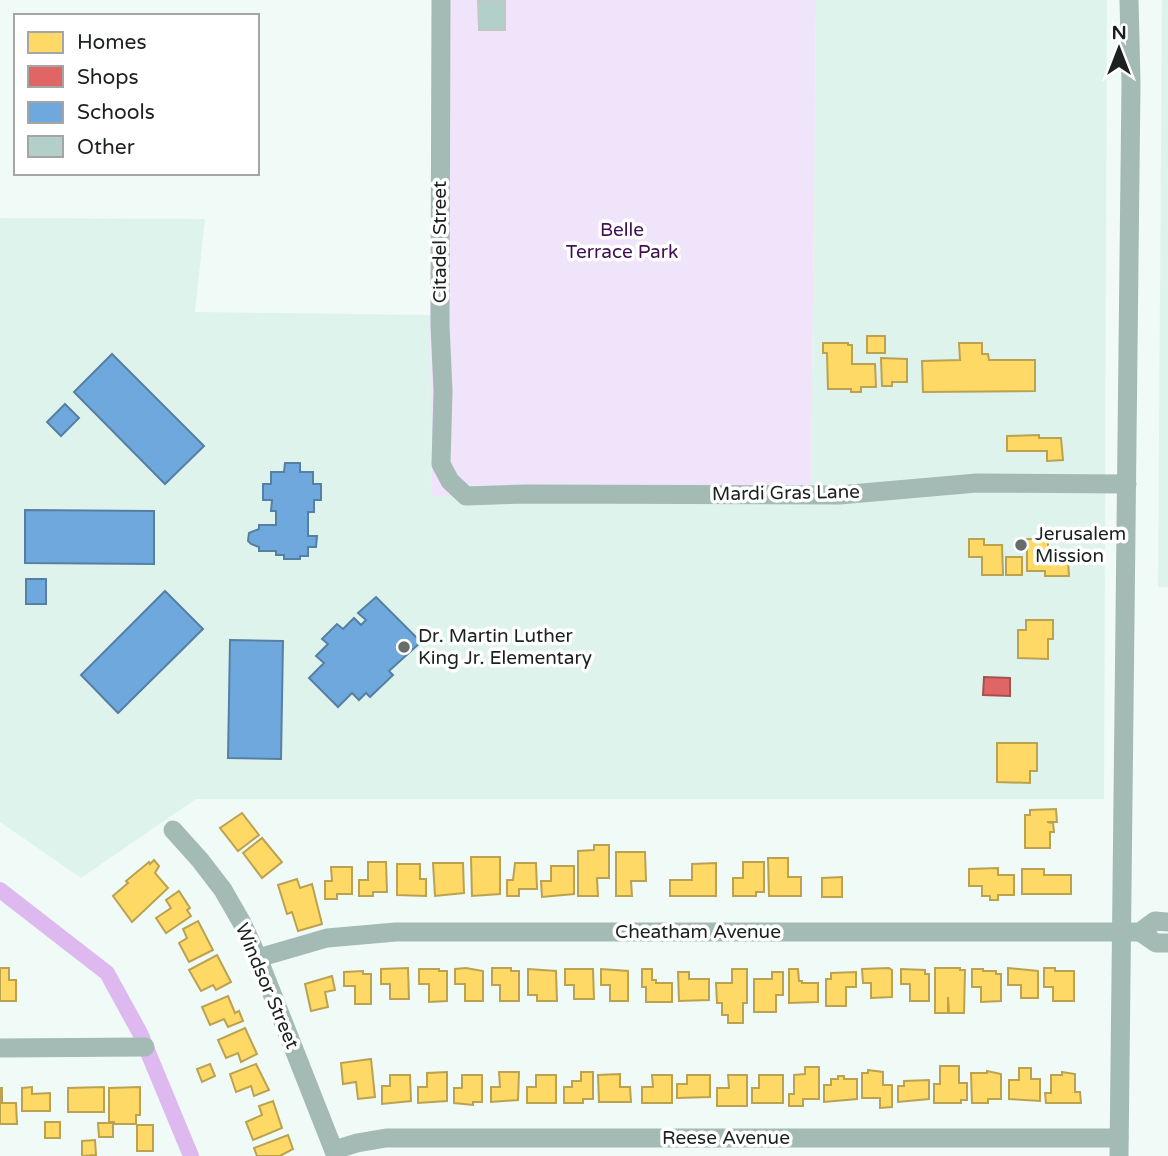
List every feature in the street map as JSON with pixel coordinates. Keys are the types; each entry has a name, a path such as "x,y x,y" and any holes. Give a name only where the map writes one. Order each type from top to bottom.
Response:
{"street":[{"name":"Citadel Street","path":"441,0 441,464 450,481"},
{"path":"1119,1147 1131,932 1127,484 1129,0"},
{"name":"Mardi Gras Lane","path":"450,481 466,496 839,495 977,483 1127,484"},
{"name":"Windsor Street","path":"173,830 223,890 242,923 335,1153"},
{"name":"Cheatham Avenue","path":"258,958 327,938 396,932 1131,932 1154,922 1168,922"},
{"name":"Cheatham Avenue","path":"1131,932 1156,943 1168,943"},
{"path":"0,1048 145,1046"},
{"name":"Reese Avenue","path":"335,1153 357,1143 386,1138 1119,1147"}],"shaded area":[{"path":"816,0 1107,0 1104,799 196,799 81,878 0,822 0,218 205,219 195,312 430,315 432,496 811,496"},
{"path":"1162,0 1168,0 1168,587 1158,587"}],"green space":[{"name":"Belle Terrace Park","path":"434,0 816,0 811,496 432,496 430,315"}],"building: Homes":[{"path":"867,336 885,336 885,353 867,353"},
{"path":"823,343 848,343 852,345 852,364 875,364 876,387 861,387 861,392 828,389 827,353 823,353"},
{"path":"959,343 982,343 982,354 988,354 989,360 1035,360 1035,391 923,392 922,361 960,360"},
{"path":"881,358 907,359 907,382 892,382 892,386 882,386"},
{"path":"1039,435 1039,438 1061,438 1063,460 1047,461 1047,451 1007,451 1007,436"},
{"path":"969,539 984,539 984,545 1002,545 1003,575 982,575 982,557 969,557"},
{"path":"1027,539 1048,539 1048,557 1068,560 1069,576 1045,576 1045,571 1027,571"},
{"path":"1006,557 1022,557 1022,575 1006,575"},
{"path":"1026,620 1053,620 1053,639 1048,639 1048,659 1018,658 1018,630 1026,630"},
{"path":"997,743 1037,743 1037,771 1030,771 1030,783 997,782"},
{"path":"1056,809 1057,822 1047,822 1053,823 1050,848 1025,848 1025,815 1030,815 1030,810"},
{"path":"242,813 259,835 238,851 220,828"},
{"path":"262,838 282,862 262,878 243,853"},
{"path":"594,845 609,845 609,878 597,878 598,896 578,896 578,851 594,850"},
{"path":"616,852 645,852 646,881 631,881 632,896 616,896"},
{"path":"471,857 500,857 500,894 472,896"},
{"path":"768,858 788,858 788,877 801,877 801,896 769,896"},
{"path":"154,860 159,866 155,873 168,888 132,922 113,896 128,883 126,881"},
{"path":"368,862 386,862 387,892 359,896 359,880 368,880"},
{"path":"743,862 764,862 764,892 756,892 756,896 733,896 733,878 743,878"},
{"path":"433,863 463,863 464,893 435,896"},
{"path":"515,863 536,863 537,889 519,889 519,896 507,896 507,880 513,880"},
{"path":"716,863 716,896 670,896 670,880 692,880 692,864"},
{"path":"397,864 420,864 420,879 426,879 426,896 397,895"},
{"path":"551,866 574,866 574,894 542,897 541,881 551,881"},
{"path":"331,867 352,867 352,894 337,894 337,899 325,899 325,881 332,881"},
{"path":"998,868 998,875 1014,875 1014,895 998,895 998,900 990,900 990,896 982,896 982,886 969,886 969,869"},
{"path":"1022,869 1044,869 1044,875 1071,875 1071,894 1022,894"},
{"path":"842,877 842,897 822,897 822,878"},
{"path":"297,879 300,888 312,884 322,924 298,931 292,912 287,914 278,885"},
{"path":"179,891 190,908 187,910 191,916 166,933 156,918 171,908 166,900"},
{"path":"198,921 213,950 189,962 179,943 187,938 183,929"},
{"path":"217,955 231,982 216,990 213,985 201,991 189,970"},
{"path":"0,968 9,968 9,980 16,980 16,1001 0,1001"},
{"path":"408,968 409,999 390,999 390,984 381,984 381,969"},
{"path":"492,968 519,971 519,1001 500,1001 500,985 492,985"},
{"path":"935,968 965,970 964,1013 949,1013 948,997 948,1013 935,1013"},
{"path":"1008,968 1038,971 1038,998 1021,998 1021,985 1008,985"},
{"path":"1044,968 1074,971 1074,1001 1053,1001 1053,987 1044,987"},
{"path":"419,969 447,971 447,1001 429,1002 429,984 419,984"},
{"path":"455,969 483,971 483,1001 465,1001 465,984 455,984"},
{"path":"528,969 556,971 557,1001 537,1001 537,995 528,995"},
{"path":"565,969 593,969 594,999 574,999 574,985 565,985"},
{"path":"601,969 628,971 628,1001 610,1001 610,985 601,985"},
{"path":"642,969 652,969 652,980 656,980 656,983 672,983 672,1002 646,1002 646,987 642,987"},
{"path":"732,969 747,969 747,1003 743,1003 743,1023 728,1023 728,1015 722,1015 722,1003 717,1003 716,983 732,983"},
{"path":"789,969 798,969 799,981 802,983 818,983 818,1002 789,1003"},
{"path":"862,969 892,970 892,997 871,998 871,983 863,983"},
{"path":"901,969 925,970 925,974 929,974 929,1001 910,1001 910,984 901,984"},
{"path":"972,969 996,971 996,974 1001,974 1001,1001 981,1002 981,987 972,987"},
{"path":"363,971 363,974 371,974 371,1004 355,1004 355,986 344,986 344,972"},
{"path":"678,972 689,972 689,979 709,979 709,1000 679,1001"},
{"path":"772,972 783,972 783,995 776,995 776,1012 754,1012 754,979 772,979"},
{"path":"856,972 856,987 846,987 846,1006 826,1006 826,979 831,979 831,973"},
{"path":"332,976 335,990 325,992 328,1007 311,1011 305,984"},
{"path":"228,996 235,1013 239,1011 243,1021 228,1027 224,1019 210,1025 202,1007"},
{"path":"245,1028 257,1054 241,1062 238,1053 226,1058 218,1040"},
{"path":"371,1059 375,1097 358,1099 356,1082 343,1084 341,1063"},
{"path":"210,1064 215,1076 202,1082 197,1069"},
{"path":"256,1064 269,1090 254,1096 251,1086 236,1092 230,1074"},
{"path":"940,1066 959,1066 959,1083 967,1083 967,1100 961,1100 961,1103 934,1103 934,1084 940,1084"},
{"path":"805,1067 819,1067 819,1099 803,1099 803,1106 789,1106 789,1094 794,1094 794,1075 805,1074"},
{"path":"1019,1068 1031,1068 1031,1079 1040,1079 1040,1101 1009,1099 1009,1080 1019,1080"},
{"path":"868,1070 883,1072 883,1085 892,1085 892,1107 880,1108 880,1098 862,1098 862,1073 868,1073"},
{"path":"987,1071 1001,1074 1001,1099 988,1099 988,1103 972,1103 971,1073"},
{"path":"447,1072 447,1101 418,1103 418,1087 427,1087 427,1073"},
{"path":"499,1072 519,1072 518,1100 491,1102 491,1087 500,1087"},
{"path":"581,1072 593,1072 593,1099 583,1099 583,1103 564,1103 564,1087 572,1087 572,1081 581,1081"},
{"path":"1062,1072 1075,1074 1075,1092 1080,1092 1081,1103 1046,1103 1045,1093 1051,1093 1051,1075 1062,1075"},
{"path":"620,1074 620,1087 630,1087 631,1102 599,1102 598,1075"},
{"path":"390,1075 410,1075 411,1101 382,1104 382,1086 390,1086"},
{"path":"462,1075 482,1075 482,1102 473,1102 473,1105 454,1103 454,1088 462,1088"},
{"path":"536,1075 556,1075 556,1103 527,1103 527,1087 536,1087"},
{"path":"652,1075 672,1075 672,1103 642,1103 642,1087 653,1087"},
{"path":"687,1075 710,1075 710,1097 677,1098 677,1084 687,1084"},
{"path":"728,1075 747,1075 747,1106 717,1106 717,1088 729,1088"},
{"path":"759,1075 783,1075 783,1103 752,1103 752,1088 759,1088"},
{"path":"838,1076 857,1079 857,1099 824,1102 824,1085 831,1085 831,1079 838,1079"},
{"path":"929,1080 929,1099 898,1102 898,1086 904,1086 904,1081"},
{"path":"32,1087 32,1094 50,1093 50,1111 22,1111 22,1088"},
{"path":"104,1087 104,1112 68,1112 68,1088"},
{"path":"140,1087 140,1115 136,1115 136,1124 109,1122 109,1088"},
{"path":"0,1088 2,1103 16,1103 17,1124 0,1124"},
{"path":"273,1101 282,1128 253,1140 246,1122 262,1115 259,1106"},
{"path":"45,1122 60,1122 60,1138 45,1138"},
{"path":"98,1123 113,1123 113,1137 99,1137"},
{"path":"137,1125 153,1125 153,1151 137,1151"},
{"path":"288,1135 293,1149 280,1156 257,1156 254,1148"},
{"path":"95,1140 96,1155 82,1156 82,1141"}],"building: Shops":[{"path":"984,677 1010,678 1010,696 983,695"}],"building: Schools":[{"path":"112,354 204,446 165,484 74,392"},
{"path":"65,404 79,418 61,436 47,422"},
{"path":"285,463 300,463 300,472 313,472 313,484 321,484 321,500 314,500 314,512 308,512 308,536 317,536 316,547 308,547 308,556 300,556 300,559 284,559 284,555 276,555 276,551 259,551 259,547 248,541 249,533 259,529 259,525 276,525 276,511 271,511 272,500 263,500 263,484 271,484 271,472 284,472"},
{"path":"25,510 154,511 154,564 25,563"},
{"path":"26,579 46,579 46,604 26,604"},
{"path":"165,591 203,629 118,713 81,675"},
{"path":"376,597 421,642 389,671 393,675 370,697 366,693 359,700 352,693 338,707 309,678 324,663 316,656 328,644 322,639 337,624 343,629 354,618 361,625 366,620 358,613"},
{"path":"230,640 283,641 281,759 228,758"}],"building: Other":[{"path":"478,0 505,0 505,30 479,30"}],"waterway":[{"path":"0,890 107,973 140,1033 191,1156"}],"place":[{"name":"Jerusalem Mission","path":"1021,545"},
{"name":"Dr. Martin Luther King Jr. Elementary","path":"404,647"}]}
